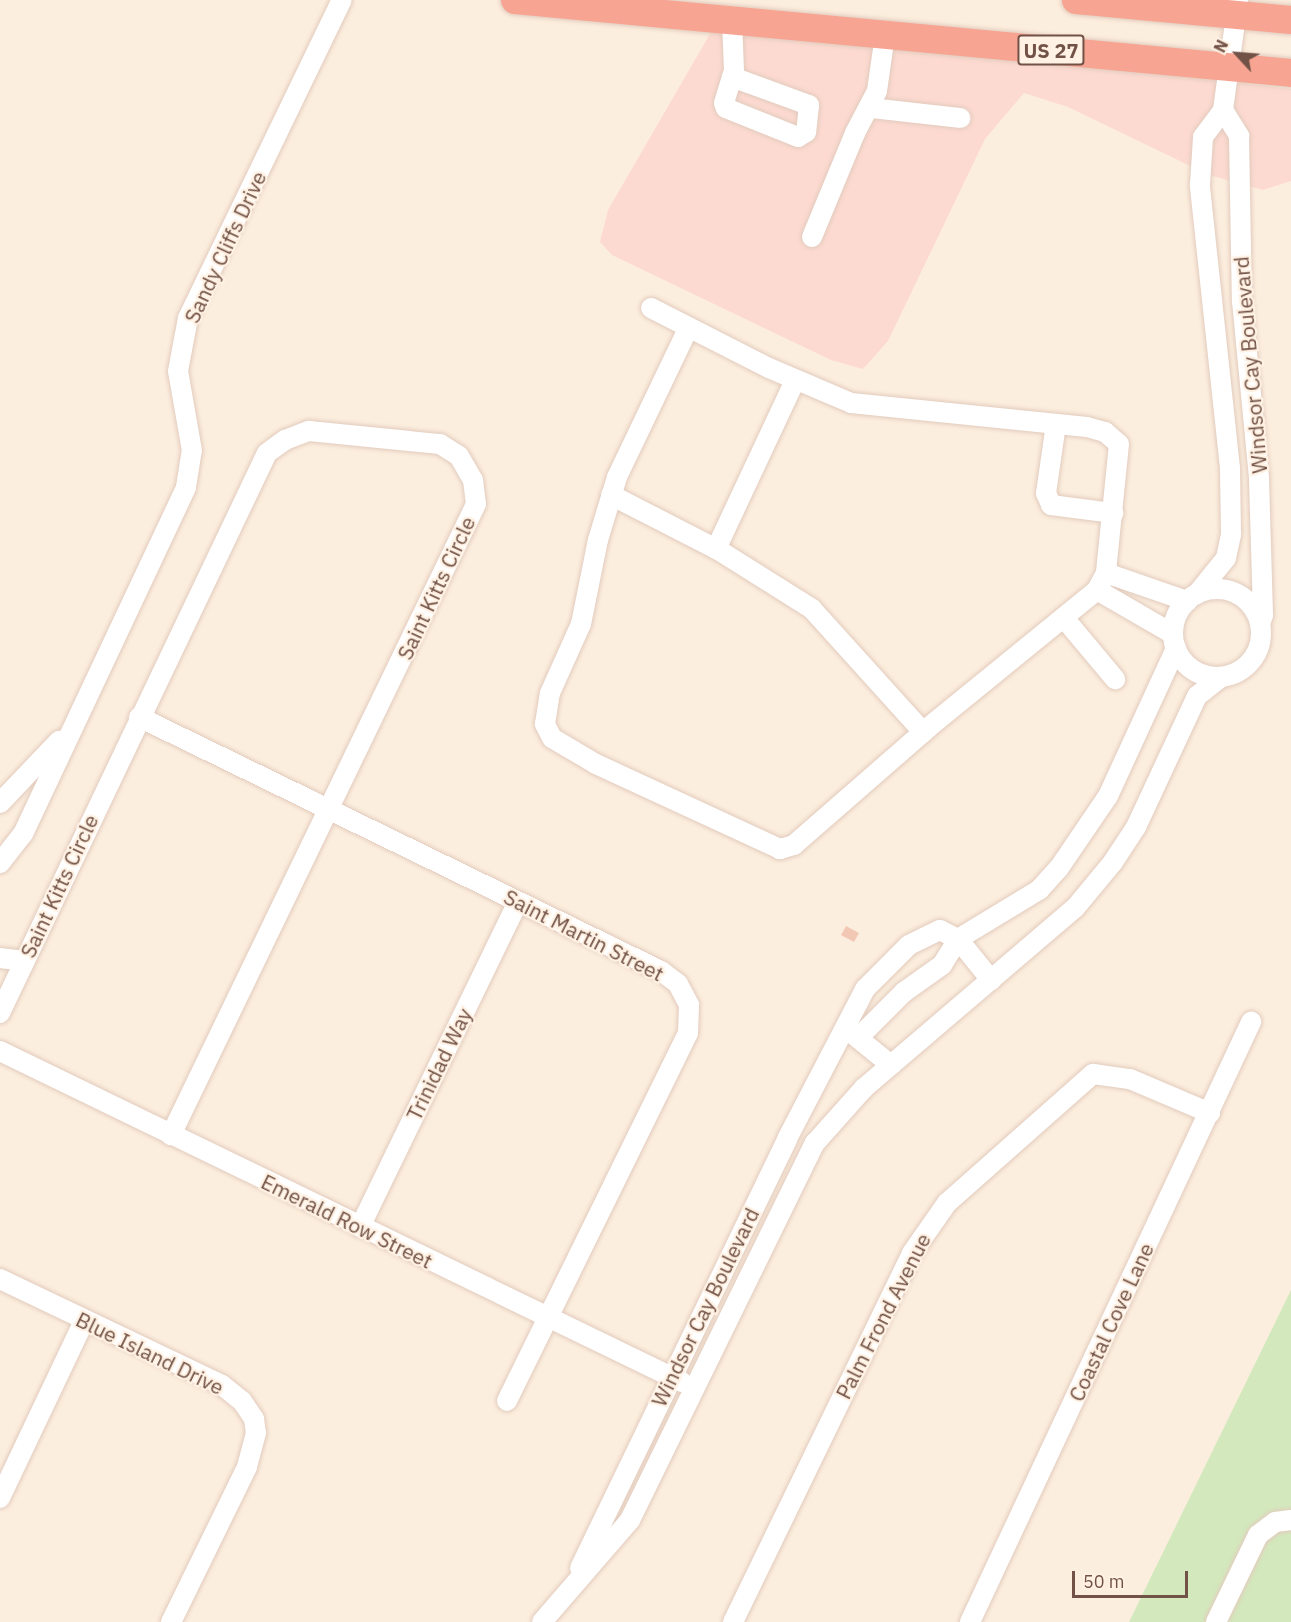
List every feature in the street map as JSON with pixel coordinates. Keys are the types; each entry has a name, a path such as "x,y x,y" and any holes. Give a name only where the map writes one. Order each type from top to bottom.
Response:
{"highway":[{"name":"US 27","path":"515,0 1291,73"},
{"path":"1076,0 1237,8 1291,20"}],"street":[{"name":"Sandy Cliffs Drive","path":"0,863 23,834 67,733 186,487 192,452 178,371 188,318 342,0"},
{"name":"Windsor Cay Boulevard","path":"851,1033 942,964 958,939 1039,890 1078,844 1108,796 1175,641 1179,612 1226,558 1231,534 1230,468 1200,185 1203,136 1223,110 1231,67 1237,8"},
{"path":"732,21 732,77"},
{"path":"812,237 855,133 871,108 885,35"},
{"path":"871,108 960,118"},
{"name":"Windsor Cay Boulevard","path":"542,1622 630,1520 815,1143 837,1115 891,1065 1074,908 1113,862 1136,827 1197,696 1221,677 1248,665 1257,653 1263,615 1259,479 1251,368 1241,282 1239,135 1223,110"},
{"path":"651,308 689,327 795,380 851,403 1056,424 1105,432 1119,444 1106,573 1097,590 923,732 794,845 780,849 596,764 552,738 545,712 581,624 611,495 689,327"},
{"path":"1221,370 1251,368"},
{"path":"716,549 795,380"},
{"path":"1056,424 1046,494 1051,506 1113,513"},
{"name":"Saint Kitts Circle","path":"0,1013 139,717 267,453 285,440 309,431 440,444 459,456 473,480 476,504 171,1135"},
{"path":"611,495 716,549 812,609 923,732"},
{"path":"1106,573 1192,598 1210,590 1236,594 1256,611 1260,624"},
{"path":"1097,590 1175,641 1193,670 1221,677"},
{"path":"1064,618 1115,679"},
{"name":"Saint Martin Street","path":"139,717 661,971 678,984 689,1005 688,1033 507,1401"},
{"name":"Sandy Cliffs Drive","path":"0,803 67,733"},
{"name":"Trinidad Way","path":"360,1227 518,902"},
{"name":"Windsor Cay Boulevard","path":"570,1590 670,1377 851,1033 865,989 909,945 940,930 958,939"},
{"path":"958,939 990,980"},
{"path":"0,958 24,961"},
{"name":"Coastal Cove Lane","path":"970,1622 1251,1022"},
{"path":"851,1033 891,1065"},
{"name":"Emerald Row Street","path":"0,1051 695,1388"},
{"name":"Palm Frond Avenue","path":"733,1622 912,1253 947,1203 1093,1074 1130,1079 1210,1113"},
{"name":"Blue Island Drive","path":"0,1279 222,1385 242,1401 254,1419 256,1433 247,1467 171,1622"},
{"path":"0,1498 84,1321"},
{"path":"1216,1622 1258,1535 1275,1522 1291,1520"}],"shaded area":[{"path":"714,27 932,47 1291,89 1291,181 1263,190 1209,175 1068,107 1024,93 985,139 888,341 863,369 831,360 612,255 600,242 608,210"}],"green space":[{"path":"1291,1290 1291,1622 1129,1622"}],"building":[{"path":"846,926 859,933 854,942 841,935"}]}
